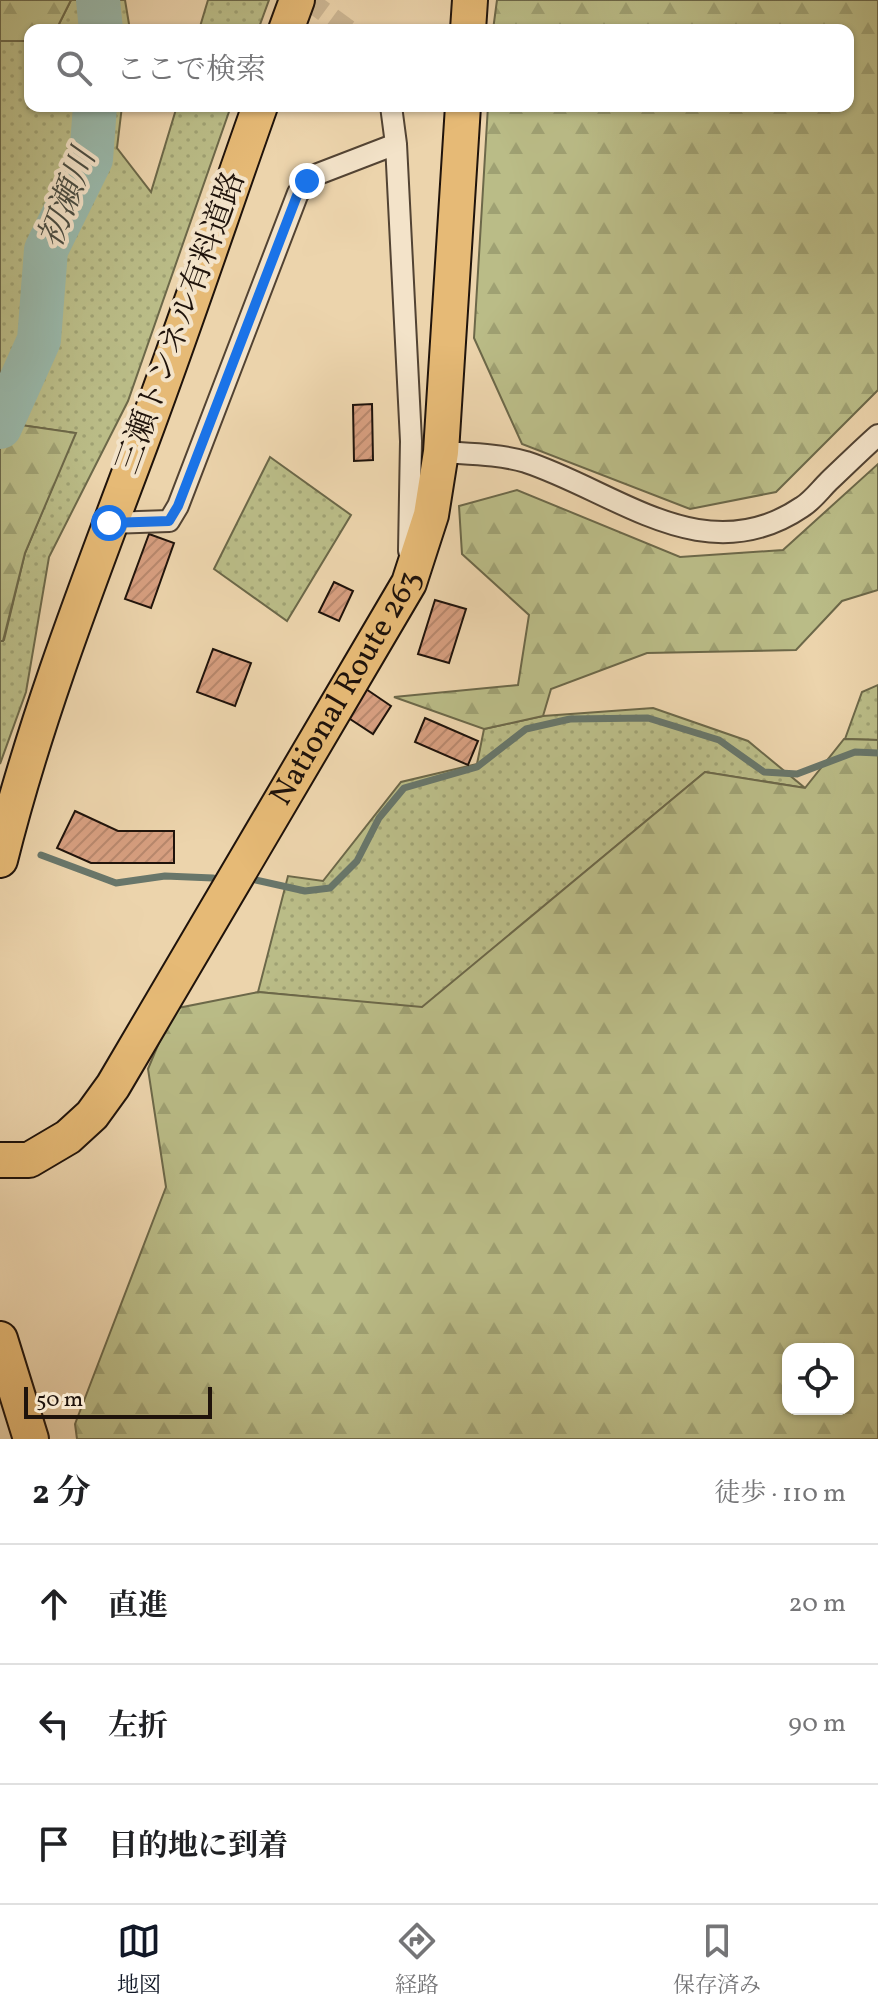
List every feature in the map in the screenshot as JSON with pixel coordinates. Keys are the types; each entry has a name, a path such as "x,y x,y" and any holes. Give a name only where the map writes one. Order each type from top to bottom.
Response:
{"highway":[{"path":"288,24 297,0"},
{"path":"468,24 470,0"},
{"name":"三瀬トンネル有料道路","path":"0,860 16,795 109,523 140,445 258,112"},
{"name":"National Route 263","path":"0,1160 29,1160 68,1137 92,1115 113,1086 409,583 431,515 441,452 463,112"},
{"path":"0,1339 31,1439"}],"street":[{"path":"392,112 411,441 409,583"},
{"path":"109,523 169,521 178,506 298,193 307,181 396,144"},
{"path":"441,452 491,455 526,462 654,519 695,531 733,533 761,527 803,507 878,435"}],"green space":[{"path":"0,0 71,0 59,24 24,24 24,41 0,41"},
{"path":"71,0 125,0 129,24 59,24"},
{"path":"208,0 269,0 260,24 201,24"},
{"path":"497,0 878,0 878,390 776,492 690,509 522,444 474,338 488,112 854,112 854,24 494,24"},
{"path":"0,41 24,41 24,112 121,112 117,148 151,192 175,112 229,112 128,401 49,557 26,692 0,764 0,641 4,640 25,553 75,433 0,422"},
{"path":"0,422 76,433 25,553 3,641 0,641"},
{"path":"270,457 351,515 287,621 214,569"},
{"path":"878,464 878,590 842,601 796,650 647,653 551,689 543,716 484,729 394,697 518,685 529,615 462,554 459,506 517,490 680,557 783,550"},
{"path":"878,685 878,740 845,739 862,692"},
{"path":"653,708 748,741 805,788 705,772 422,1008 258,992 288,876 323,881 401,782 477,764 484,729 543,716"},
{"path":"844,739 878,740 878,1439 77,1439 75,1424 166,1187 148,1069 173,1009 258,992 422,1007 705,772 805,788"}],"building":[{"path":"372,404 373,460 354,461 353,405"},
{"path":"149,534 174,543 151,608 125,599"},
{"path":"334,582 353,591 339,621 319,612"},
{"path":"435,600 466,609 449,663 418,654"},
{"path":"213,649 251,663 235,706 197,692"},
{"path":"366,689 391,706 373,734 347,717"},
{"path":"425,718 478,741 468,765 415,742"},
{"path":"75,811 118,831 174,831 174,863 91,863 57,848"}],"waterway":[{"name":"初瀬川","path":"98,0 100,24"},
{"name":"初瀬川","path":"0,427 39,340 46,250 91,159 95,112"},
{"path":"247,878 305,891 330,888 357,861 379,818 404,788 477,767 526,729 570,719 648,718 719,740 764,772 797,774 855,752 878,753"},
{"path":"41,855 116,883 165,876 213,878"}],"tunnel":[{"path":"308,0 341,24"}],"route":[{"path":"109,523 169,521 178,506 298,193 307,181"}]}
